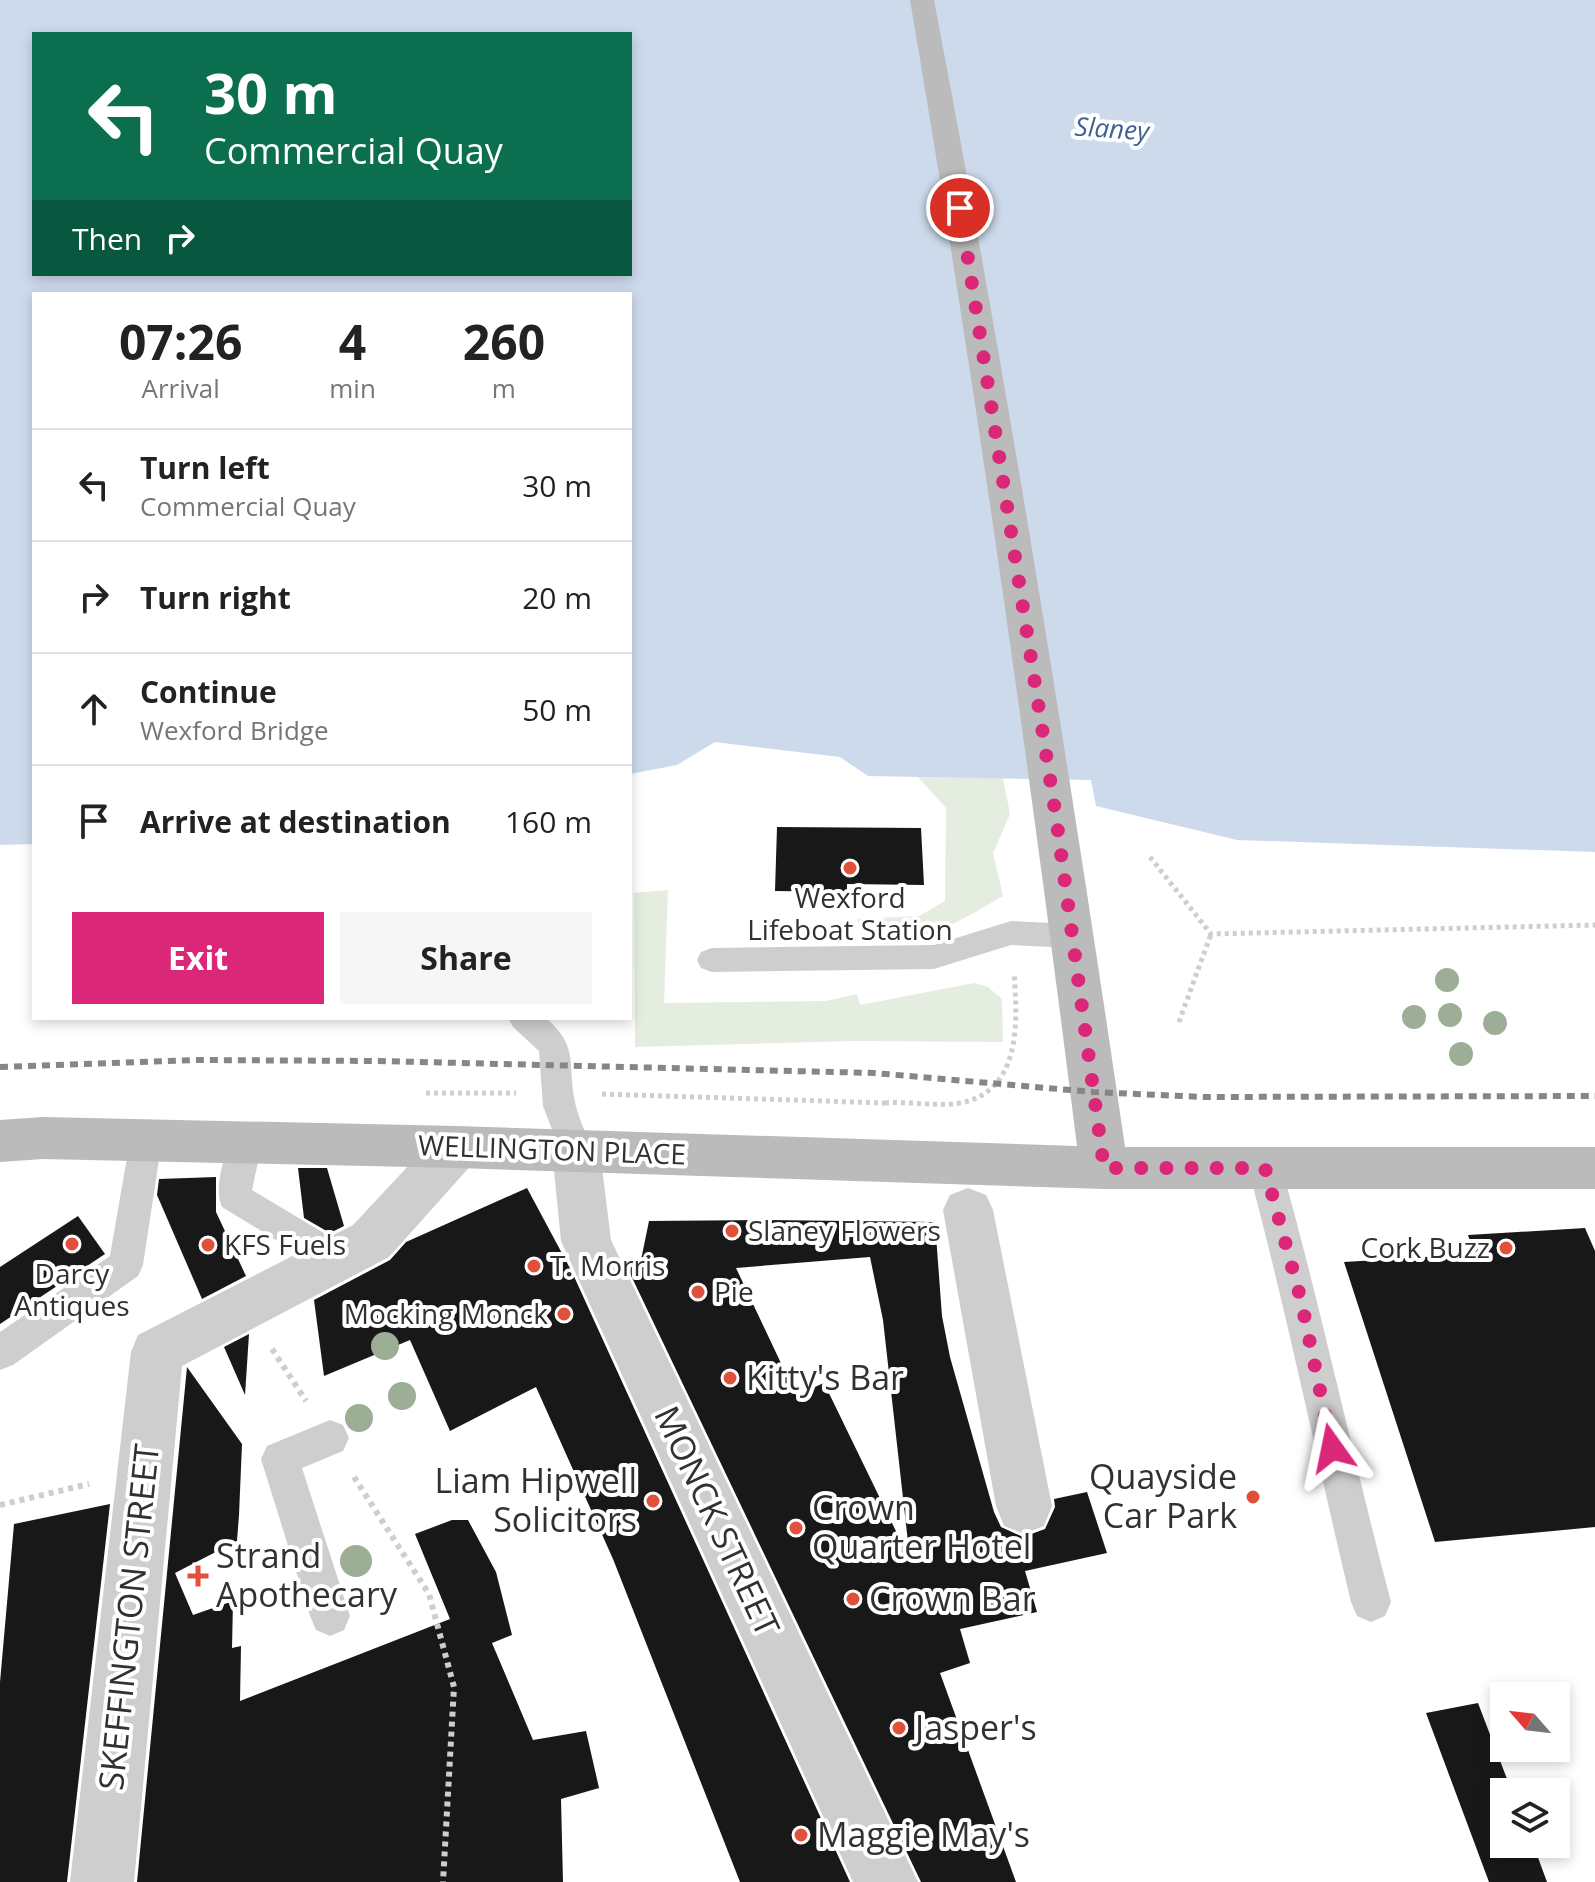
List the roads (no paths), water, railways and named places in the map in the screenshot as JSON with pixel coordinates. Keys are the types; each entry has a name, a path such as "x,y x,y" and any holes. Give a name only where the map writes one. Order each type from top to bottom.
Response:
{"main road":[{"path":"922,0 965,238 1056,817 1104,1168"},
{"name":"WELLINGTON PLACE","path":"0,1141 43,1138 457,1147 1104,1168 1595,1168"}],"street":[{"path":"337,1259 371,1241 457,1147"},
{"name":"MONCK STREET","path":"576,1151 586,1241 886,1882"},
{"path":"968,1210 1024,1506"},
{"name":"SKEFFINGTON STREET","path":"102,1882 157,1352 337,1259"}],"lane":[{"path":"712,960 934,957 1011,933 1072,936"},
{"path":"527,1020 552,1040 559,1064 557,1093 576,1151"},
{"path":"0,1353 126,1265 146,1140"},
{"path":"246,1143 234,1197 337,1259"},
{"path":"1265,1168 1301,1300 1332,1448 1371,1602"},
{"path":"330,1438 280,1459 330,1616"}],"water":[{"name":"Slaney","path":"0,0 1595,0 1595,852 1237,840 1096,806 1091,780 868,776 840,757 715,742 677,765 632,774 632,292 32,292 32,844 0,845"}],"railway":[{"path":"0,1067 195,1060 379,1061 874,1073 1093,1092 1204,1097 1595,1096"}],"place":[{"name":"Wexford Lifeboat Station","path":"850,868"},
{"name":"Slaney Flowers","path":"732,1231"},
{"name":"Darcy Antiques","path":"72,1244"},
{"name":"KFS Fuels","path":"208,1245"},
{"name":"Cork Buzz","path":"1506,1248"},
{"name":"T. Morris","path":"534,1266"},
{"name":"Pie","path":"698,1292"},
{"name":"Mocking Monck","path":"564,1314"},
{"name":"Kitty's Bar","path":"730,1378"},
{"name":"Quayside Car Park","path":"1253,1497"},
{"name":"Liam Hipwell Solicitors","path":"653,1501"},
{"name":"Crown Quarter Hotel","path":"796,1528"},
{"name":"Strand Apothecary","path":"198,1576"},
{"name":"Crown Bar","path":"853,1599"},
{"name":"Jasper's","path":"899,1728"},
{"name":"Maggie May's","path":"801,1835"}]}
